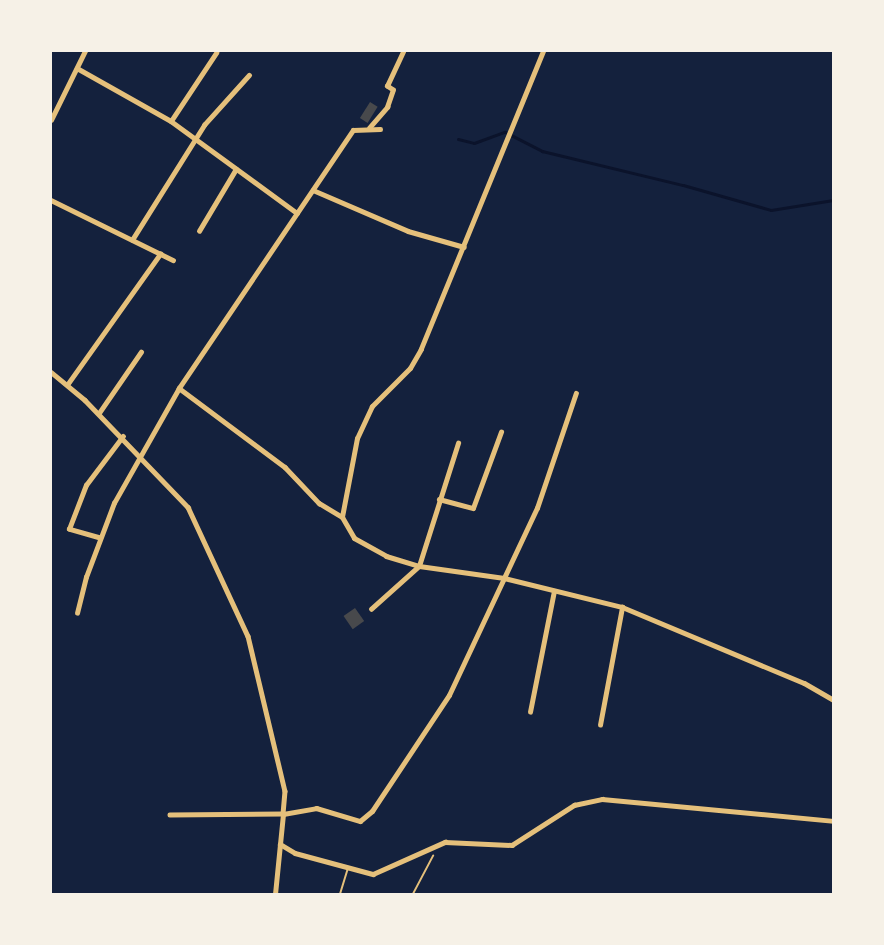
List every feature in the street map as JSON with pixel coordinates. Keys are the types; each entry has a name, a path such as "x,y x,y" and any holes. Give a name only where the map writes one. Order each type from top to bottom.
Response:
{"street":[{"path":"51,120 85,51"},
{"path":"369,128 387,107 393,90 387,86 403,51"},
{"path":"342,517 357,438 372,406 410,368 421,350 543,51"},
{"path":"171,121 216,53"},
{"path":"77,68 171,121 297,213"},
{"path":"132,240 197,140 204,125 249,75"},
{"path":"76,613 100,538 114,503 141,459 179,388 353,130 380,129"},
{"path":"199,231 236,169"},
{"path":"313,190 408,231 464,247"},
{"path":"51,200 173,260"},
{"path":"67,384 160,254"},
{"path":"99,412 141,352"},
{"path":"51,372 99,412 123,436 141,459 155,468 188,507 248,636 285,791 275,894"},
{"path":"179,388 285,467 319,503 342,517 354,538 386,556 419,566 504,578 622,607 804,683 833,700"},
{"path":"170,815 283,814 316,808 360,822 372,811 449,695 537,508 576,393"},
{"path":"439,499 473,508 501,432"},
{"path":"100,538 69,529 86,485 123,436"},
{"path":"371,609 419,566 458,442"},
{"path":"530,712 554,591"},
{"path":"600,725 607,701 622,607"},
{"path":"280,844 295,853 373,874 445,842 512,845 574,806 602,799 833,821"}],"lane":[{"path":"340,894 348,868"}],"path":[{"path":"413,894 433,859 430,847"}],"building":[{"path":"370,102 378,107 368,123 360,118"},
{"path":"355,608 364,621 353,629 344,616"}],"waterway":[{"path":"458,139 474,143 505,132 542,151 683,185 771,210 833,200"}]}
